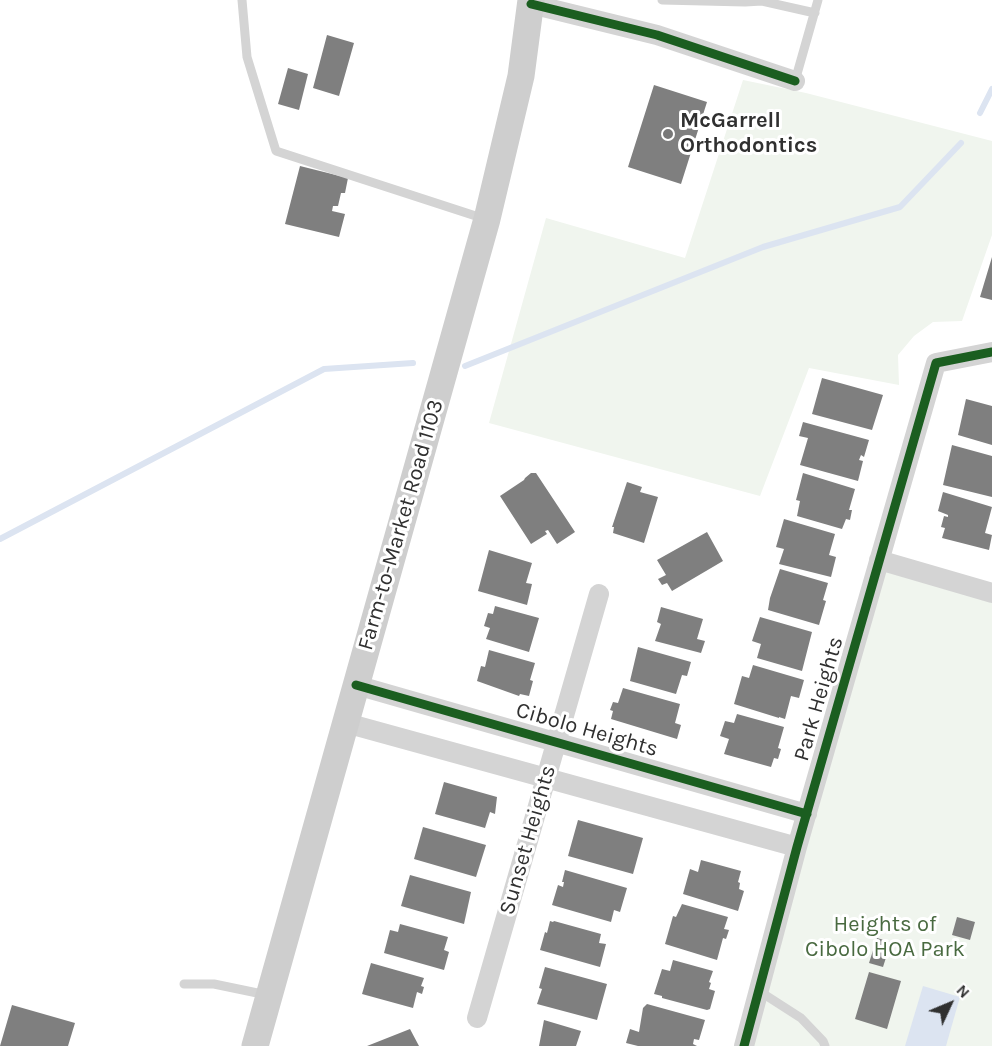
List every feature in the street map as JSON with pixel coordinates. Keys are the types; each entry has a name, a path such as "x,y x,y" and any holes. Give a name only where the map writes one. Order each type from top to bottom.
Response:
{"main road":[{"name":"Farm-to-Market Road 1103","path":"255,1046 487,219 521,76 531,2"}],"street":[{"path":"531,2 657,35 795,81"},
{"name":"Park Heights","path":"744,1046 797,847 936,363 992,352"},
{"path":"879,560 992,593"},
{"name":"Sunset Heights","path":"477,1018 598,594"},
{"name":"Cibolo Heights","path":"356,685 807,814"},
{"path":"346,723 797,847"}],"lane":[{"path":"242,0 247,57 276,151 487,219"},
{"path":"662,0 762,1 814,13"},
{"path":"795,81 818,0"},
{"path":"184,984 214,984 270,995"},
{"path":"759,991 801,1018 825,1046"}],"green space":[{"path":"743,80 806,93 992,141 992,235 962,321 933,322 914,336 898,355 899,385 809,368 760,496 489,423 546,218 685,258"},
{"name":"Heights of Cibolo HOA Park","path":"879,560 992,593 992,1046 744,1046"}],"shaded area":[{"path":"923,986 960,997 946,1046 905,1046"}],"building":[{"path":"327,35 354,43 339,96 313,88"},
{"path":"288,68 308,74 299,110 278,104"},
{"name":"McGarrell Orthodontics","path":"654,85 707,102 681,184 628,167"},
{"path":"300,166 348,178 345,193 341,193 338,206 333,206 332,211 345,214 339,237 285,224"},
{"path":"992,257 992,300 980,297"},
{"path":"822,378 883,395 872,430 812,414"},
{"path":"966,399 992,406 992,445 958,435"},
{"path":"803,422 869,440 864,457 861,455 859,460 863,461 858,481 800,465 808,438 799,436"},
{"path":"952,445 992,456 992,497 943,485"},
{"path":"531,473 536,473 575,532 557,544 548,530 545,531 547,534 531,544 500,496"},
{"path":"803,473 855,489 849,510 852,510 850,520 846,519 842,529 797,516 800,501 796,500"},
{"path":"627,482 642,487 640,492 658,497 644,543 613,533 614,527 612,527"},
{"path":"943,492 992,507 985,533 992,535 989,550 942,538 945,528 941,527 944,516 948,517 938,511"},
{"path":"784,519 835,534 829,555 836,557 831,577 779,564 784,549 776,547"},
{"path":"707,532 723,561 672,591 667,583 662,585 658,579 666,575 657,560"},
{"path":"489,550 532,563 526,583 532,584 527,605 478,591"},
{"path":"780,569 828,583 823,600 826,601 819,625 768,610"},
{"path":"495,606 539,618 529,652 486,639 490,628 484,626 488,613 493,614"},
{"path":"661,607 703,619 697,639 705,641 701,653 655,641 661,624 657,622"},
{"path":"760,617 812,632 802,671 757,658 761,644 752,641"},
{"path":"638,647 691,662 687,676 682,675 676,694 630,681"},
{"path":"489,650 535,663 530,680 533,681 529,696 520,694 519,696 477,681 481,666 485,667"},
{"path":"753,665 804,680 799,698 791,696 785,719 734,704 742,676 749,678"},
{"path":"623,688 680,704 675,723 681,725 677,739 611,719 613,711 610,710 613,702 618,703"},
{"path":"737,714 784,727 778,748 781,749 778,759 774,758 771,767 724,754 729,739 720,736 725,721 734,723"},
{"path":"444,782 497,797 495,814 490,812 485,828 435,814"},
{"path":"578,820 643,838 633,874 568,856"},
{"path":"423,827 486,845 476,877 414,859"},
{"path":"701,860 741,871 739,889 744,891 738,911 683,894 690,869 698,872"},
{"path":"565,870 627,888 620,912 614,910 611,922 552,905 558,885 563,887"},
{"path":"410,875 471,892 464,924 401,906"},
{"path":"682,904 728,917 724,929 729,930 726,939 723,938 717,960 665,944 673,916 676,917"},
{"path":"957,917 975,922 970,940 952,935"},
{"path":"550,921 601,934 599,943 606,944 600,967 540,950"},
{"path":"400,924 448,937 444,950 449,952 444,970 384,953 390,930 398,932"},
{"path":"877,938 891,942 883,967 869,963"},
{"path":"673,960 713,971 709,989 715,991 710,1009 654,994 662,969 670,971"},
{"path":"371,963 424,978 421,986 424,987 422,994 417,992 413,1008 362,994"},
{"path":"545,967 607,984 597,1020 537,1004"},
{"path":"869,972 901,981 887,1029 855,1019"},
{"path":"647,1004 705,1020 699,1040 694,1039 693,1044 697,1046 638,1046 626,1043 630,1029 639,1032 643,1008"},
{"path":"12,1005 75,1023 68,1046 0,1046"},
{"path":"544,1020 581,1031 576,1046 539,1046"},
{"path":"410,1029 419,1046 367,1046"}],"waterway":[{"path":"980,113 992,89"},
{"path":"465,366 763,247 900,207 961,143"},
{"path":"0,539 324,369 413,363"}],"cycle path":[{"path":"531,4 657,35 795,81"},
{"path":"744,1046 797,847 936,363 992,352"},
{"path":"356,685 807,814"}],"place":[{"name":"McGarrell Orthodontics","path":"668,134"}]}
